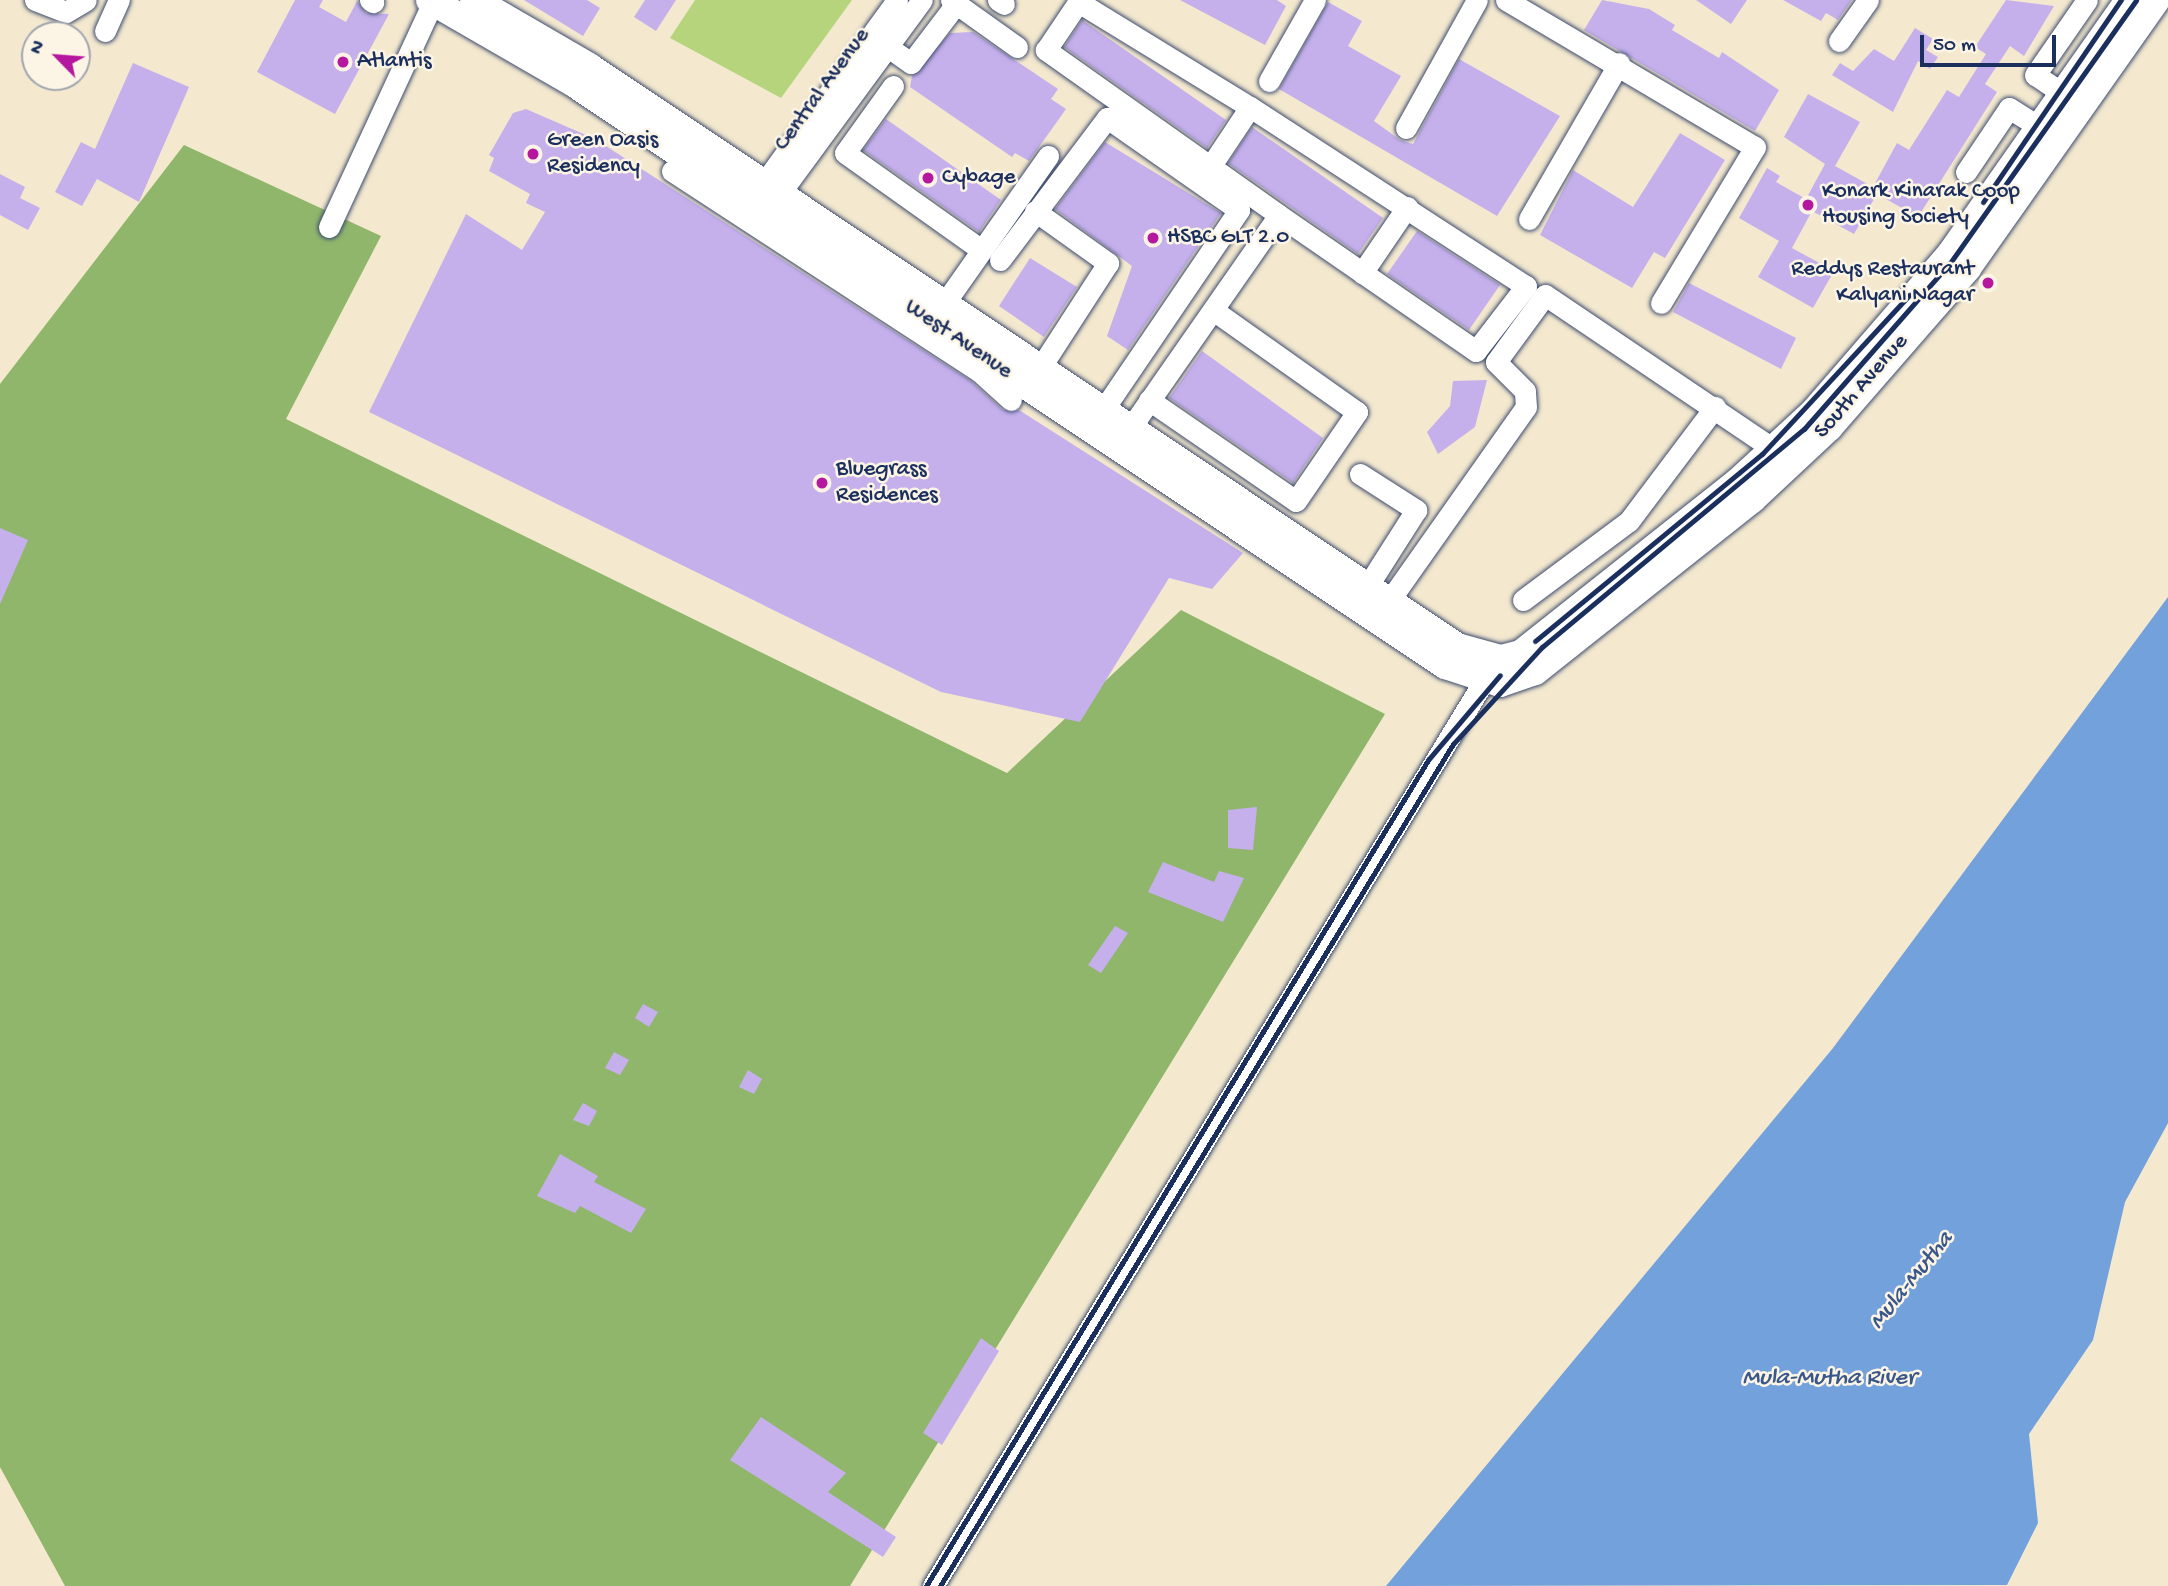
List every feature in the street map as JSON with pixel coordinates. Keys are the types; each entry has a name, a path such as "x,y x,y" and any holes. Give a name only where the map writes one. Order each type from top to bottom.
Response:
{"main road":[{"name":"South Avenue","path":"1785,457 1950,254 2129,0"},
{"name":"South Avenue","path":"1487,670 1521,654 1785,457 1967,268 2156,0"},
{"name":"West Avenue","path":"431,1 469,6 765,198 944,304 1103,410 1124,437 1445,665 1487,670"},
{"name":"West Avenue","path":"765,198 797,242 1124,437 1378,594 1487,670"}],"street":[{"path":"35,0 66,12 86,0"},
{"path":"105,31 119,0"},
{"name":"Central Avenue","path":"765,198 897,0"},
{"name":"Central Avenue","path":"765,198 888,47 922,0"},
{"path":"1269,81 1315,0"},
{"path":"1406,128 1477,0"},
{"path":"1506,0 1619,63 1755,147 1661,303"},
{"path":"1839,41 1868,0"},
{"path":"2062,93 2035,75 2087,0"},
{"path":"329,227 431,1"},
{"path":"888,47 911,63 953,2 1017,47"},
{"path":"1077,4 1085,6 1250,107 1526,286 1476,351 1210,167 1046,50 1077,4"},
{"path":"1529,219 1619,63"},
{"path":"893,86 845,153 980,249"},
{"path":"1210,167 1250,107"},
{"path":"1966,172 2009,108 2039,127"},
{"path":"1000,260 1107,118 1239,210 1103,410"},
{"path":"944,304 980,249 1048,156"},
{"path":"673,171 797,242 979,371 1011,400"},
{"path":"1362,273 1407,207"},
{"path":"1035,211 1108,263 1040,368"},
{"path":"1124,437 1279,215"},
{"path":"1378,594 1526,407 1525,391 1496,362 1536,300 1556,297 1785,457"},
{"path":"1149,400 1296,501 1357,412 1213,310"},
{"path":"1523,600 1629,521 1715,407"},
{"path":"1360,474 1416,510 1378,594"},
{"path":"933,1586 1487,670"}],"green space":[{"path":"695,0 852,0 781,98 670,38"},
{"path":"184,145 381,236 286,419 1007,773 1181,610 1385,714 850,1586 65,1586 0,1467 0,384"}],"water":[{"name":"Mula-Mutha River","path":"2168,597 2168,1123 2125,1202 2093,1340 2029,1434 2038,1523 2007,1585 1386,1586 1833,1048"}],"building":[{"name":"Atlantis","path":"295,0 323,0 319,7 346,22 357,1 366,13 389,14 335,114 257,72"},
{"path":"524,0 587,0 600,8 583,36"},
{"path":"645,0 676,0 656,31 634,17"},
{"path":"1180,0 1277,0 1286,6 1265,45"},
{"path":"1602,0 1649,9 1675,25 1672,30 1719,58 1722,52 1779,90 1755,131 1584,30"},
{"path":"1696,0 1747,0 1731,24"},
{"path":"1783,0 1852,0 1838,20 1826,13 1821,21"},
{"name":"Konark Kinarak Coop Housing Society","path":"2006,0 2054,6 2024,56 2010,46 1985,84 1997,92 1918,217 1877,194 1854,234 1812,211 1792,248 1834,271 1813,308 1758,277 1779,241 1739,218 1767,168 1780,176 1776,182 1806,199 1825,164 1784,137 1808,94 1860,122 1835,166 1873,187 1897,143 1909,150 1947,90 1959,97 1986,54 1975,47"},
{"path":"1328,2 1362,21 1348,46 1401,76 1374,121 1400,140 1413,144 1459,59 1560,116 1497,216 1279,89"},
{"path":"1082,20 1226,120 1207,148 1064,47"},
{"path":"1915,28 1933,39 1926,50 1938,57 1930,69 1918,61 1893,112 1832,75 1840,63 1853,71 1874,49 1894,61"},
{"path":"973,32 1058,89 1051,99 1066,109 1029,161 1015,153 1012,157 910,87 912,76 950,33"},
{"path":"133,63 189,87 139,202 97,179 82,206 55,192 81,142 95,149"},
{"name":"Bluegrass Residences","path":"526,109 595,139 971,381 1003,410 1019,410 1243,553 1212,589 1169,578 1080,722 941,692 369,412 466,214 522,250 545,212 526,203 530,194 489,171 494,158 489,155 513,113"},
{"name":"Cybage","path":"886,119 1001,200 979,232 863,150"},
{"path":"1252,127 1383,218 1358,254 1228,163"},
{"path":"1680,133 1725,160 1665,258 1654,252 1632,288 1540,235 1573,170 1633,207"},
{"name":"HSBC GLT 2.0","path":"1105,142 1221,213 1128,350 1107,336 1132,266 1055,209"},
{"path":"0,174 25,187 20,198 40,208 28,230 0,215"},
{"path":"1417,231 1500,285 1469,330 1387,274"},
{"path":"1030,258 1077,287 1044,337 999,306"},
{"path":"1689,283 1796,338 1781,369 1673,312"},
{"path":"1202,351 1323,438 1293,483 1169,398"},
{"path":"1487,380 1475,427 1438,454 1427,432 1450,406 1453,381"},
{"path":"0,528 28,540 0,604"},
{"path":"1257,807 1253,850 1228,848 1228,810"},
{"path":"1163,862 1214,882 1219,871 1244,878 1223,922 1148,892"},
{"path":"1115,926 1128,933 1101,973 1088,965"},
{"path":"643,1004 658,1012 649,1027 635,1018"},
{"path":"614,1052 629,1060 620,1075 605,1068"},
{"path":"748,1070 762,1079 754,1094 739,1087"},
{"path":"583,1103 597,1111 589,1126 573,1120"},
{"path":"560,1154 598,1176 594,1182 646,1209 631,1233 580,1206 575,1213 537,1196"},
{"path":"981,1338 999,1351 942,1445 923,1433"},
{"path":"761,1417 846,1473 828,1492 896,1537 883,1557 730,1460"}],"railway":[{"path":"1983,202 2121,0"},
{"path":"940,1586 1453,744 1542,647 1804,429 1950,263 2136,0"},
{"path":"1535,641 1762,454 1909,295"},
{"path":"926,1586 1428,760 1500,675"}],"place":[{"name":"Atlantis","path":"343,62"},
{"name":"Green Oasis Residency","path":"533,154"},
{"name":"Cybage","path":"928,178"},
{"name":"Konark Kinarak Coop Housing Society","path":"1808,205"},
{"name":"HSBC GLT 2.0","path":"1153,238"},
{"name":"Reddys Restaurant Kalyani Nagar","path":"1988,283"},
{"name":"Bluegrass Residences","path":"822,483"}],"water label":[{"name":"Mula-Mutha","path":"1912,1281"}]}
